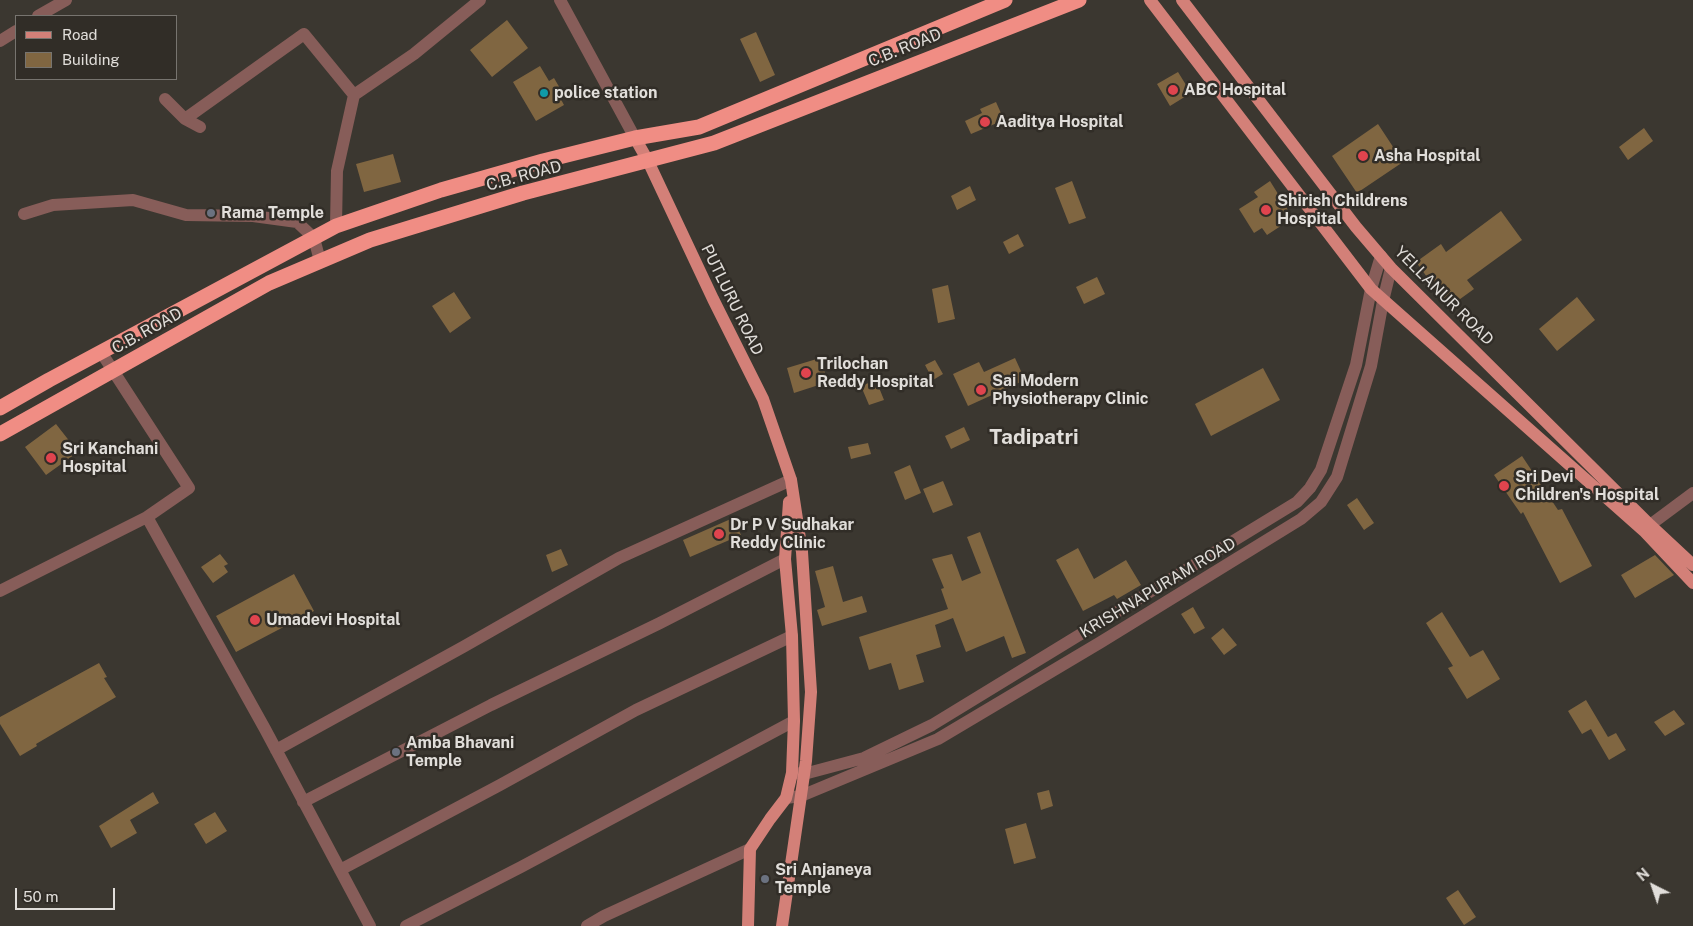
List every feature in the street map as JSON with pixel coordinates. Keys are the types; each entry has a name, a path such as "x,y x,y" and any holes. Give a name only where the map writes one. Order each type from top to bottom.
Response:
{"highway":[{"path":"0,408 336,226 441,190 543,161 635,138 698,127 1005,0"},
{"name":"C.B. ROAD","path":"0,434 269,283 370,240 523,193 714,143 1079,0"}],"main road":[{"path":"1150,0 1371,289 1644,531 1693,583"},
{"name":"YELLANUR ROAD","path":"1182,0 1380,256 1650,525 1693,565"},
{"name":"PUTLURU ROAD","path":"635,138 648,161 712,299 763,399 791,480"},
{"path":"782,926 801,796 794,721 792,636 785,559 791,480"},
{"path":"748,926 750,849 786,798 798,773 810,692 802,552 791,480"}],"street":[{"path":"40,15 66,0"},
{"path":"336,226 337,171 354,95 414,54 480,0"},
{"path":"560,0 635,138"},
{"path":"0,41 15,31"},
{"path":"184,119 304,34 354,95"},
{"path":"165,98 184,119 200,127"},
{"path":"24,214 53,205 133,200 186,215 253,216 297,222 314,238 320,261"},
{"name":"KRISHNAPURAM ROAD","path":"798,773 864,758 932,725 1297,502 1310,488 1321,470 1356,364 1371,289 1380,256"},
{"name":"KRISHNAPURAM ROAD","path":"786,798 801,796 938,739 1101,642 1301,519 1321,502 1336,477 1371,366 1391,268"},
{"path":"0,591 147,517 189,488 101,352"},
{"path":"276,750 463,647 618,558 791,480"},
{"path":"1650,525 1693,493"},
{"path":"147,517 276,750 370,926"},
{"path":"303,802 491,705 660,623 785,559"},
{"path":"340,870 636,710 792,636"},
{"path":"406,926 521,867 794,721"},
{"path":"587,926 604,916 750,849"}],"building":[{"path":"507,20 528,48 492,77 470,50"},
{"path":"756,32 775,75 760,82 740,39"},
{"name":"police station","path":"540,66 549,81 554,78 561,90 557,92 564,105 536,121 513,82"},
{"path":"1178,72 1191,93 1170,106 1157,84"},
{"path":"996,102 1004,120 971,134 965,121 982,113 980,109"},
{"path":"1378,124 1403,162 1357,193 1332,156"},
{"path":"1644,128 1653,141 1628,160 1619,147"},
{"path":"393,154 401,182 364,192 356,164"},
{"path":"1072,181 1086,218 1069,224 1055,188"},
{"path":"1270,181 1293,218 1267,235 1262,228 1254,233 1239,209 1258,197 1254,192"},
{"path":"970,186 976,200 957,210 951,196"},
{"path":"1501,211 1522,240 1467,280 1474,289 1449,307 1416,262 1441,244 1446,252"},
{"path":"1018,234 1024,246 1009,254 1003,242"},
{"path":"1097,277 1105,294 1084,304 1076,287"},
{"path":"948,285 955,319 938,323 932,289"},
{"path":"454,292 471,318 450,333 432,306"},
{"path":"1577,297 1595,320 1557,351 1539,329"},
{"path":"820,358 828,382 794,393 787,368"},
{"path":"1015,358 1025,380 968,406 953,374 979,362 984,372"},
{"path":"935,360 943,374 933,380 925,365"},
{"path":"1263,368 1280,400 1211,436 1195,404"},
{"path":"876,380 884,400 869,405 861,386"},
{"path":"56,424 78,452 46,475 25,447"},
{"path":"964,427 970,440 951,449 945,436"},
{"path":"868,443 871,454 851,459 848,447"},
{"path":"1522,456 1558,510 1562,509 1592,566 1560,583 1523,512 1521,514 1494,475"},
{"path":"910,465 921,493 905,500 894,472"},
{"path":"943,481 953,505 933,513 923,489"},
{"path":"1357,498 1374,523 1364,530 1347,505"},
{"path":"733,518 741,535 690,557 683,540"},
{"path":"980,532 1026,653 1012,658 1004,636 966,652 953,618 935,625 941,647 916,655 924,682 899,690 891,663 869,670 859,637 948,609 941,589 944,588 932,559 952,554 962,581 981,573 967,537"},
{"path":"1078,548 1094,579 1126,560 1141,585 1117,599 1114,595 1083,611 1056,560"},
{"path":"561,549 568,565 552,572 546,555"},
{"path":"220,554 228,564 224,566 228,572 213,583 201,567"},
{"path":"1655,555 1674,575 1635,598 1621,575"},
{"path":"833,566 843,602 862,596 867,612 822,626 817,610 825,607 815,571"},
{"path":"294,574 314,611 236,652 216,616"},
{"path":"1193,607 1205,628 1194,634 1181,614"},
{"path":"1442,612 1470,657 1483,650 1500,679 1467,699 1448,668 1453,666 1426,623"},
{"path":"1223,628 1237,645 1224,655 1211,638"},
{"path":"99,663 107,677 104,678 116,697 36,744 37,746 20,756 0,724 0,717"},
{"path":"1586,700 1608,737 1616,733 1626,750 1609,760 1591,729 1582,734 1568,711"},
{"path":"1674,710 1685,724 1665,736 1654,722"},
{"path":"1049,790 1053,806 1041,810 1037,793"},
{"path":"153,792 159,803 130,820 137,833 111,848 99,826"},
{"path":"215,812 227,831 206,844 194,824"},
{"path":"1026,823 1036,858 1014,864 1005,829"},
{"path":"1458,890 1476,917 1464,925 1446,898"}],"place":[{"name":"ABC Hospital","path":"1173,90"},
{"name":"police station","path":"544,93"},
{"name":"Aaditya Hospital","path":"985,122"},
{"name":"Asha Hospital","path":"1363,156"},
{"name":"Shirish Childrens Hospital","path":"1266,210"},
{"name":"Rama Temple","path":"211,213"},
{"name":"Trilochan Reddy Hospital","path":"806,373"},
{"name":"Sai Modern Physiotherapy Clinic","path":"981,390"},
{"name":"Sri Kanchani Hospital","path":"51,458"},
{"name":"Sri Devi Children's Hospital","path":"1504,486"},
{"name":"Dr P V Sudhakar Reddy Clinic","path":"719,534"},
{"name":"Umadevi Hospital","path":"255,620"},
{"name":"Amba Bhavani Temple","path":"396,752"},
{"name":"Sri Anjaneya Temple","path":"765,879"}],"district":[{"name":"Tadipatri","path":"1034,438"}]}
